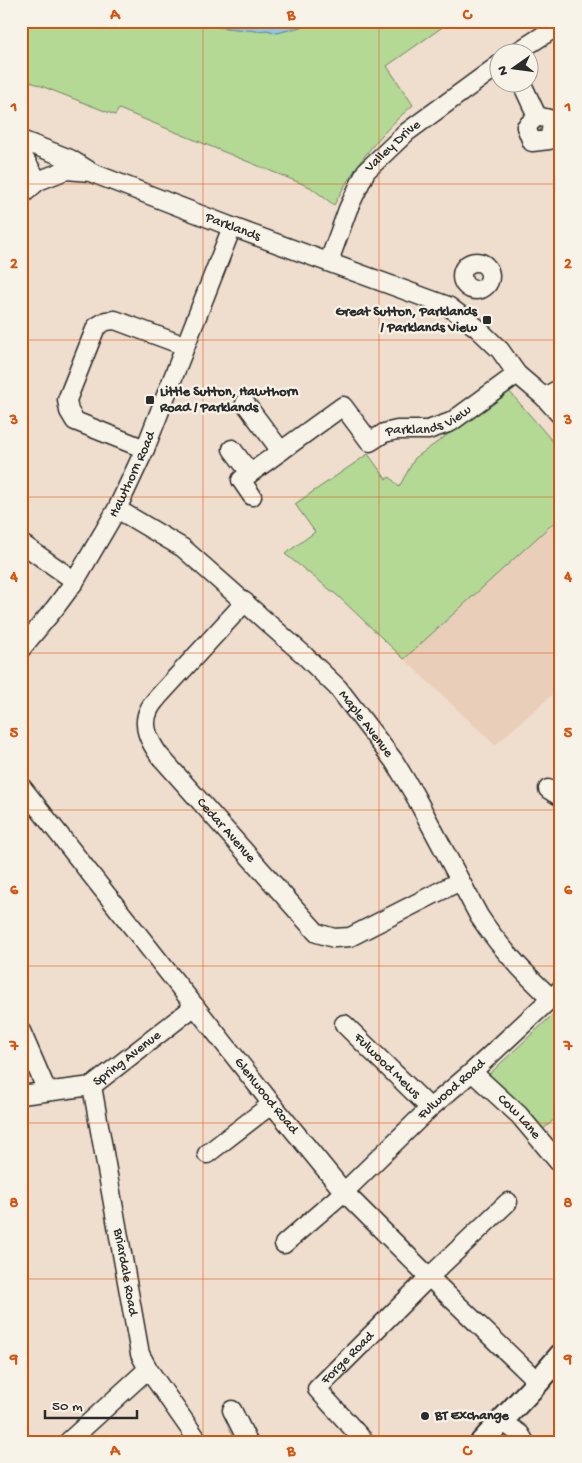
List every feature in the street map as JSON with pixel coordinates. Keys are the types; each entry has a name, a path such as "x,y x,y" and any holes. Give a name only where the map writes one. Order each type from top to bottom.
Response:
{"main road":[{"path":"482,1442 561,1355"}],"street":[{"path":"533,42 561,24"},
{"name":"Valley Drive","path":"329,261 348,210 366,171 407,132 490,71"},
{"path":"525,92 536,116"},
{"path":"21,140 70,159 90,172"},
{"path":"21,153 38,181"},
{"name":"Parklands","path":"21,196 38,181 66,170 90,172 232,227 448,306 476,327 500,350 517,374 544,397 561,416"},
{"name":"Hawthorn Road","path":"21,649 75,581 117,509 145,449 232,227"},
{"path":"448,306 464,285"},
{"path":"145,449 75,421 68,411 67,400 96,326 106,321 115,320 185,346"},
{"name":"Parklands View","path":"281,451 343,406 370,442 384,433 397,430 428,430 439,427 450,422 517,374"},
{"path":"544,397 561,388"},
{"path":"246,403 281,451 241,480 252,496"},
{"path":"232,449 250,474"},
{"name":"Maple Avenue","path":"117,509 183,548 303,654 338,688 394,761 414,794 487,929 526,974 556,993"},
{"path":"21,543 75,581"},
{"name":"Cedar Avenue","path":"245,602 158,697 148,711 146,726 148,734 159,755 317,933 334,938 350,937 460,881"},
{"name":"Glenwood Road","path":"21,786 272,1104 344,1192 538,1382"},
{"name":"Fulwood Road","path":"284,1244 344,1192 430,1108 472,1072 556,993"},
{"name":"Spring Avenue","path":"21,1096 92,1086 195,1006"},
{"name":"Fulwood Mews","path":"343,1024 430,1108"},
{"path":"21,1031 47,1091"},
{"name":"Cow Lane","path":"472,1072 519,1115 561,1165"},
{"name":"Briardale Road","path":"92,1086 140,1354 148,1369 199,1442"},
{"path":"207,1154 272,1104"},
{"path":"429,1277 508,1202"},
{"name":"Forge Road","path":"365,1442 317,1389 429,1277"},
{"path":"68,1442 148,1369"},
{"path":"232,1410 248,1442"},
{"path":"502,1421 520,1434 526,1442"}],"shaded area":[{"path":"561,516 561,687 495,745 404,659"}],"green space":[{"path":"21,21 212,21 218,27 257,31 267,30 277,33 323,21 451,21 387,66 413,105 389,127 359,163 334,205 310,187 119,109 115,115 21,78"},
{"path":"509,391 561,451 561,516 404,659 338,596 285,554 315,532 295,504 368,454 386,479 390,477 399,487 415,458"},
{"path":"561,1007 561,1121 557,1117 540,1132 485,1078"}],"water":[{"path":"212,21 240,21 252,26 261,23 273,26 291,21 323,21 277,33 267,30 257,31 218,27"}],"place":[{"name":"Great Sutton, Parklands / Parklands View","path":"487,320"},
{"name":"Little Sutton, Hawthorn Road / Parklands","path":"150,400"},
{"name":"BT Exchange","path":"425,1416"}]}
